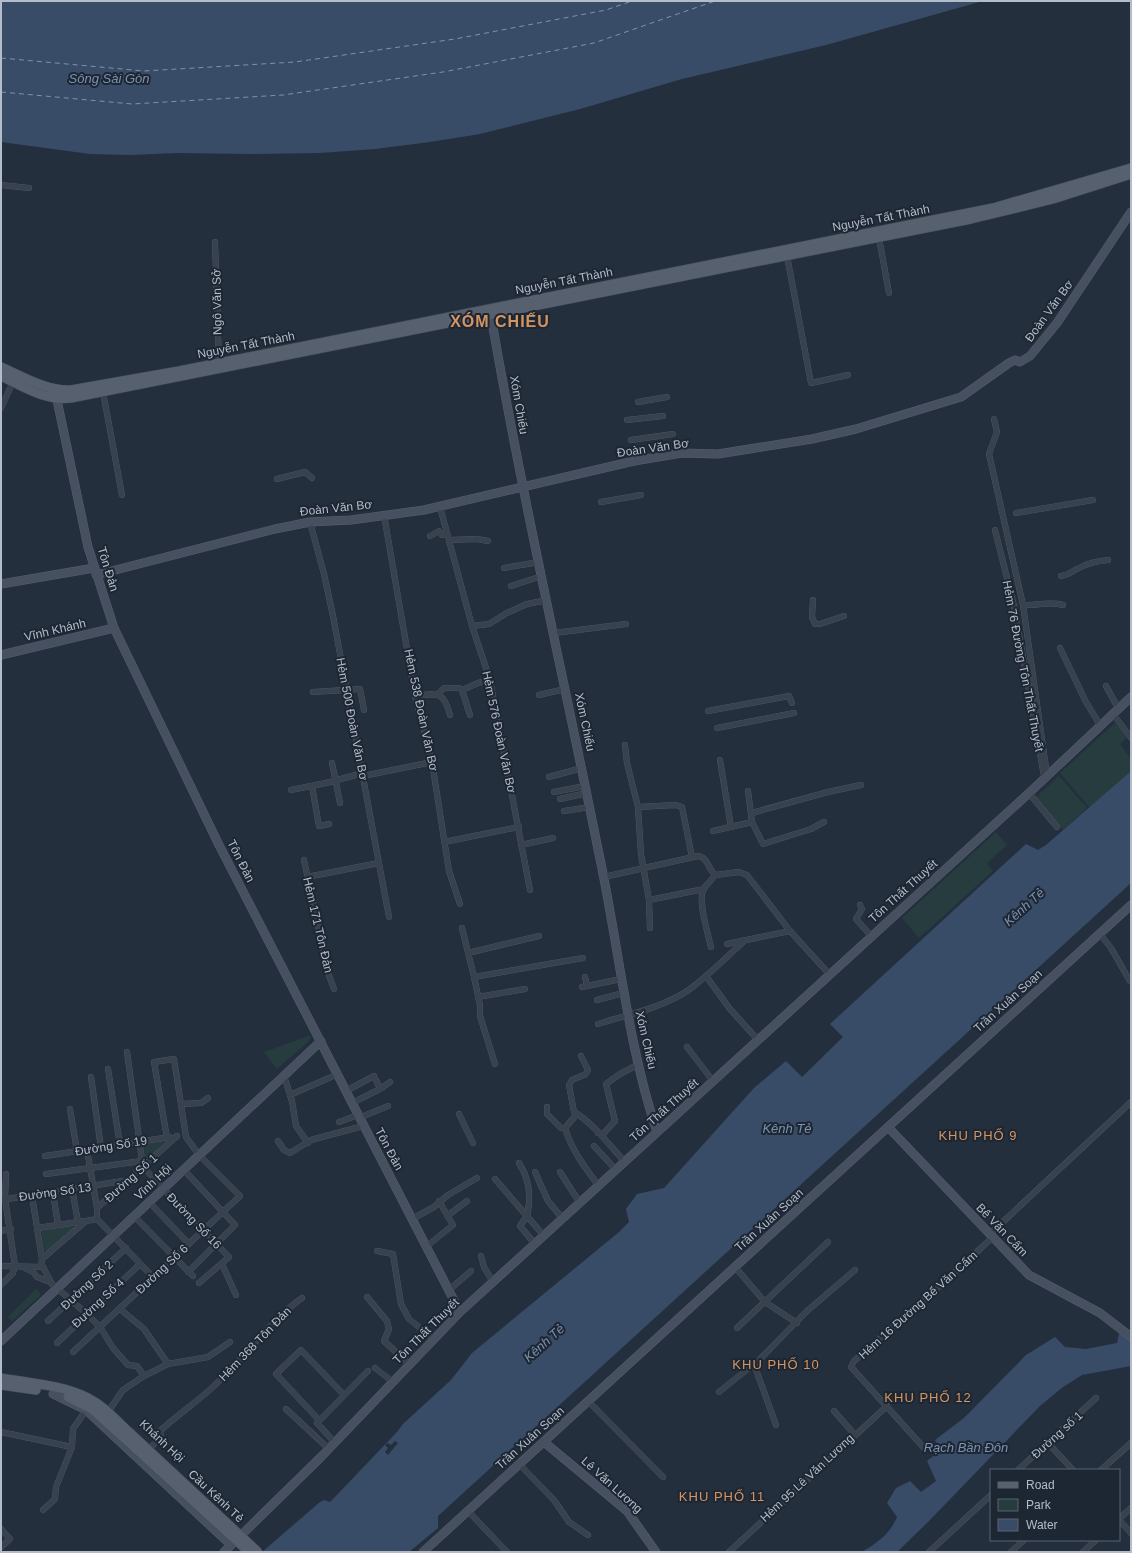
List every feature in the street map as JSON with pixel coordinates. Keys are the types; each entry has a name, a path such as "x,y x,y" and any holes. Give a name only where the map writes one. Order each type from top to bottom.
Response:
{"main road":[{"name":"Nguyễn Tất Thành","path":"1,367 47,388 71,390 220,366 234,366 993,208 1131,168"},
{"name":"Nguyễn Tất Thành","path":"1,376 43,396 57,400 103,392 220,366 490,312 564,300 993,215 1131,174"},
{"path":"57,400 60,390"},
{"name":"Khánh Hội","path":"1,1378 82,1399"},
{"name":"Khánh Hội","path":"1,1385 54,1391"},
{"name":"Cầu Kênh Tẻ","path":"82,1399 249,1552"},
{"name":"Cầu Kênh Tẻ","path":"82,1399 96,1403 118,1422 258,1552"}],"street":[{"path":"1,185 29,188"},
{"name":"Đoàn Văn Bơ","path":"1,584 95,572 275,528 310,522 352,520 440,506 524,488 634,461 682,453 718,454 812,439 856,429 960,397 1009,363 1015,360 1020,362 1030,356 1057,323 1131,212"},
{"path":"879,238 889,293"},
{"name":"Ngô Văn Sở","path":"215,242 220,366"},
{"path":"787,256 811,383 848,375"},
{"name":"Xóm Chiếu","path":"490,312 524,488 604,877 623,993 648,1104 657,1132"},
{"path":"1,408 13,382"},
{"path":"103,392 122,495"},
{"path":"638,402 667,397"},
{"name":"Tôn Đản","path":"57,400 77,502 95,572 114,628 191,789 460,1312"},
{"path":"627,420 663,416"},
{"path":"994,419 997,432 989,454 1000,510 1023,605 1046,777"},
{"path":"630,440 673,434"},
{"path":"277,479 305,472 312,478"},
{"path":"601,502 641,496"},
{"path":"1016,513 1093,500"},
{"name":"Hẻm 576 Đoàn Văn Bơ","path":"440,506 472,626 490,680 530,890"},
{"name":"Hẻm 538 Đoàn Văn Bơ","path":"384,515 415,696 432,762 448,871 460,904"},
{"name":"Hẻm 500 Đoàn Văn Bơ","path":"310,522 324,574 380,863 389,917"},
{"name":"Hẻm 76 Đường Tôn Thất Thuyết","path":"995,530 1014,606 1046,777"},
{"path":"430,536 439,531 442,535 447,533"},
{"path":"449,540 477,539 488,542"},
{"path":"1061,576 1068,575 1079,567 1094,562 1108,560"},
{"path":"504,568 539,562"},
{"path":"511,586 542,576"},
{"path":"472,626 489,624 506,613 527,604 547,600"},
{"path":"813,600 812,617 815,624 820,624 844,616"},
{"path":"1023,605 1032,606 1046,602 1063,605"},
{"path":"554,633 626,624"},
{"name":"Vĩnh Khánh","path":"1,655 114,628"},
{"path":"1060,648 1086,702 1100,725"},
{"path":"437,695 444,688 459,688 462,690 478,683 490,680"},
{"path":"1106,686 1115,711 1131,738"},
{"path":"313,692 360,689 364,710"},
{"path":"539,695 566,689"},
{"path":"462,690 470,715"},
{"path":"415,696 441,696 447,703 450,715"},
{"path":"708,711 789,696 792,703"},
{"name":"Tôn Thất Thuyết","path":"224,1552 332,1446 460,1312 830,975 1131,697"},
{"path":"717,728 794,713"},
{"path":"625,745 638,807 641,854 649,900 650,928"},
{"path":"720,760 731,827"},
{"path":"291,790 335,780 432,762"},
{"path":"332,763 340,803"},
{"path":"549,777 582,768"},
{"path":"752,813 828,792 862,785"},
{"path":"312,786 319,826 329,824"},
{"path":"554,792 586,790"},
{"path":"560,799 586,790"},
{"path":"748,791 752,822 763,844 811,829 824,822"},
{"path":"1028,793 1057,827"},
{"path":"638,807 676,805 682,807 692,857"},
{"path":"564,811 590,807"},
{"path":"714,831 752,822"},
{"path":"444,842 519,827"},
{"path":"521,845 553,838"},
{"path":"604,877 644,867 701,856 707,861 710,870 715,875"},
{"name":"Hẻm 171 Tôn Đản","path":"304,860 319,925 327,970 334,989"},
{"path":"307,877 380,863"},
{"path":"711,947 703,910 704,889 715,875 739,872 747,875 790,931 830,975"},
{"path":"649,900 704,889"},
{"path":"860,905 862,909 856,919 871,936"},
{"name":"Trần Xuân Soạn","path":"423,1552 1131,905"},
{"path":"462,928 474,977 480,1016 495,1064"},
{"path":"727,944 743,942 790,931"},
{"path":"1100,934 1111,948 1130,981"},
{"path":"468,952 539,936"},
{"path":"598,1024 628,1015 683,993 706,976 743,942"},
{"path":"474,977 583,958"},
{"path":"706,976 730,1009 758,1040"},
{"path":"585,977 584,986 621,979"},
{"path":"478,997 525,989"},
{"path":"597,1000 623,993"},
{"name":"Vĩnh Hội","path":"1,1341 321,1041"},
{"path":"687,1047 713,1081"},
{"path":"127,1052 143,1167"},
{"path":"581,1056 588,1070 586,1074 572,1080 569,1085 574,1112 598,1133 625,1162"},
{"path":"167,1138 154,1062 174,1059 186,1137 199,1156"},
{"path":"598,1133 604,1133 616,1122 606,1084 620,1074 639,1064"},
{"path":"108,1070 120,1145"},
{"path":"290,1095 338,1074"},
{"path":"284,1076 290,1095 296,1126 308,1143"},
{"path":"91,1077 101,1148"},
{"path":"346,1091 375,1078 380,1088"},
{"path":"352,1103 390,1082"},
{"path":"181,1104 201,1103 208,1098"},
{"path":"992,1236 1131,1102"},
{"path":"278,1141 284,1150 290,1153 311,1140 360,1120 388,1106"},
{"path":"547,1107 548,1114 561,1128 565,1128"},
{"path":"70,1109 78,1151"},
{"path":"459,1114 473,1143"},
{"path":"565,1128 577,1114"},
{"path":"339,1122 360,1120"},
{"path":"565,1128 567,1137 585,1168 599,1186"},
{"name":"Bế Văn Cấm","path":"888,1128 1036,1280 1100,1313 1131,1337"},
{"name":"Đường Số 19","path":"45,1156 178,1136 186,1137"},
{"name":"Đường Số 1","path":"97,1219 97,1208 178,1136"},
{"path":"594,1146 616,1170"},
{"path":"87,1150 97,1208"},
{"name":"Đường Số 6","path":"73,1352 240,1196 199,1156"},
{"path":"46,1174 142,1160"},
{"path":"519,1163 525,1172 530,1187 526,1218 520,1226 535,1244"},
{"name":"Đường Số 16","path":"143,1167 229,1257 222,1264 236,1296"},
{"path":"134,1216 190,1274 235,1225 184,1170"},
{"path":"535,1172 548,1201 563,1219"},
{"path":"560,1172 580,1203"},
{"path":"1,1285 13,1274 15,1266 11,1229 2,1199 6,1174"},
{"path":"412,1218 434,1207 439,1201 477,1178"},
{"path":"495,1179 526,1218 544,1236"},
{"name":"Đường Số 13","path":"2,1199 32,1196 129,1180"},
{"path":"72,1189 78,1222"},
{"path":"53,1192 58,1225"},
{"path":"32,1196 42,1259"},
{"path":"427,1246 453,1225 439,1201"},
{"path":"447,1216 467,1201"},
{"path":"149,1202 189,1244"},
{"path":"37,1228 97,1219 153,1277"},
{"path":"43,1275 36,1276 37,1269 42,1259 86,1221"},
{"path":"1,1231 11,1229"},
{"name":"Hẻm 16 Đường Bế Văn Cấm","path":"887,1406 851,1366 854,1361 941,1286 992,1236"},
{"path":"737,1328 828,1242"},
{"name":"Đường Số 2","path":"48,1321 126,1248"},
{"path":"377,1250 393,1254 401,1304 409,1319 434,1339"},
{"path":"481,1256 484,1267 493,1282"},
{"name":"Đường Số 4","path":"56,1343 140,1264"},
{"path":"199,1282 222,1264"},
{"path":"1,1270 1,1266 45,1269 43,1275"},
{"path":"735,1267 765,1302 797,1322"},
{"path":"720,1392 754,1364 807,1311 855,1270"},
{"path":"449,1290 472,1271"},
{"path":"43,1275 56,1289 87,1314 100,1327 113,1348 128,1365 137,1366 144,1376"},
{"path":"367,1297 387,1321 389,1328 384,1340 409,1364"},
{"name":"Hẻm 368 Tôn Đản","path":"151,1447 161,1438 160,1431 181,1411 210,1391 253,1343 288,1308 302,1298"},
{"path":"120,1309 144,1328 168,1364"},
{"path":"110,1409 123,1390 144,1376 168,1364 208,1357 230,1342"},
{"path":"319,1420 276,1374 301,1350 344,1395"},
{"path":"754,1364 776,1425"},
{"path":"375,1368 392,1382"},
{"path":"332,1446 317,1423 368,1371"},
{"name":"Khánh Hội","path":"54,1391 66,1386 95,1397 110,1409 244,1533"},
{"name":"Khánh Hội","path":"54,1391 86,1410 231,1545"},
{"name":"Đường số 1","path":"1019,1469 1096,1398"},
{"path":"588,1401 663,1477"},
{"path":"887,1406 925,1449"},
{"name":"Hẻm 95 Lê Văn Lương","path":"729,1552 887,1406"},
{"path":"286,1409 332,1446"},
{"path":"43,1510 55,1499 56,1487 72,1447 73,1429 86,1410"},
{"path":"834,1411 855,1434"},
{"path":"1,1432 72,1447"},
{"name":"Lê Văn Lương","path":"544,1442 627,1511 656,1552"},
{"path":"1048,1443 1072,1469"},
{"path":"1102,1469 1131,1443"},
{"path":"519,1464 554,1500 568,1522 588,1535"},
{"path":"929,1552 990,1496"},
{"path":"196,1511 207,1499"},
{"path":"1120,1519 1131,1508"},
{"path":"468,1511 507,1552"},
{"path":"1120,1521 1131,1534"},
{"path":"1,1529 10,1539 1,1547"},
{"path":"1011,1552 1023,1541"},
{"path":"1083,1552 1095,1541"}],"green space":[{"path":"1115,723 1127,738 1120,744 1131,759 1131,771 1090,808 1060,773"},
{"path":"1059,776 1087,808 1063,830 1035,798"},
{"path":"996,832 1007,845 987,863 993,871 919,938 902,918"},
{"path":"311,1035 309,1041 277,1069 264,1052"},
{"path":"167,1140 147,1160 145,1159 144,1143"},
{"path":"72,1225 74,1228 45,1253 41,1230"},
{"path":"36,1289 40,1292 40,1296 12,1321 8,1317"}],"water":[{"name":"Sông Sài Gòn","path":"1,1 983,1 826,45 682,79 580,109 480,134 375,149 320,153 177,153 130,155 90,154 1,142"},
{"name":"Kênh Tẻ","path":"1131,771 1131,883 438,1516 438,1528 409,1552 262,1552 320,1502 324,1500 330,1502 403,1424 451,1380 472,1353 619,1232 629,1222 626,1209 637,1194 664,1188 754,1088 786,1061 802,1077 843,1037 830,1024 1026,844 1038,850 1046,845"},
{"name":"Rạch Bần Đôn","path":"1131,1331 1131,1366 1082,1375 1063,1387 1040,1406 897,1552 862,1552 882,1538 894,1523 897,1517 887,1503 896,1488 910,1481 921,1492 936,1481 927,1461 941,1450 935,1440 964,1418 1026,1355 1055,1337 1065,1347 1086,1349 1117,1343 1119,1334"}],"pier":[{"path":"395,1441 398,1443 388,1455 385,1452 388,1448 385,1445 388,1443 391,1445"}],"ferry route":[{"path":"1,58 144,71 295,62 455,39 606,10 632,1"},
{"path":"1,92 132,104 283,95 443,72 594,43 715,1"}],"district":[{"name":"XÓM CHIẾU","path":"500,321"},
{"name":"KHU PHỐ 9","path":"978,1135"},
{"name":"KHU PHỐ 10","path":"776,1364"},
{"name":"KHU PHỐ 12","path":"928,1397"},
{"name":"KHU PHỐ 11","path":"722,1496"}]}
